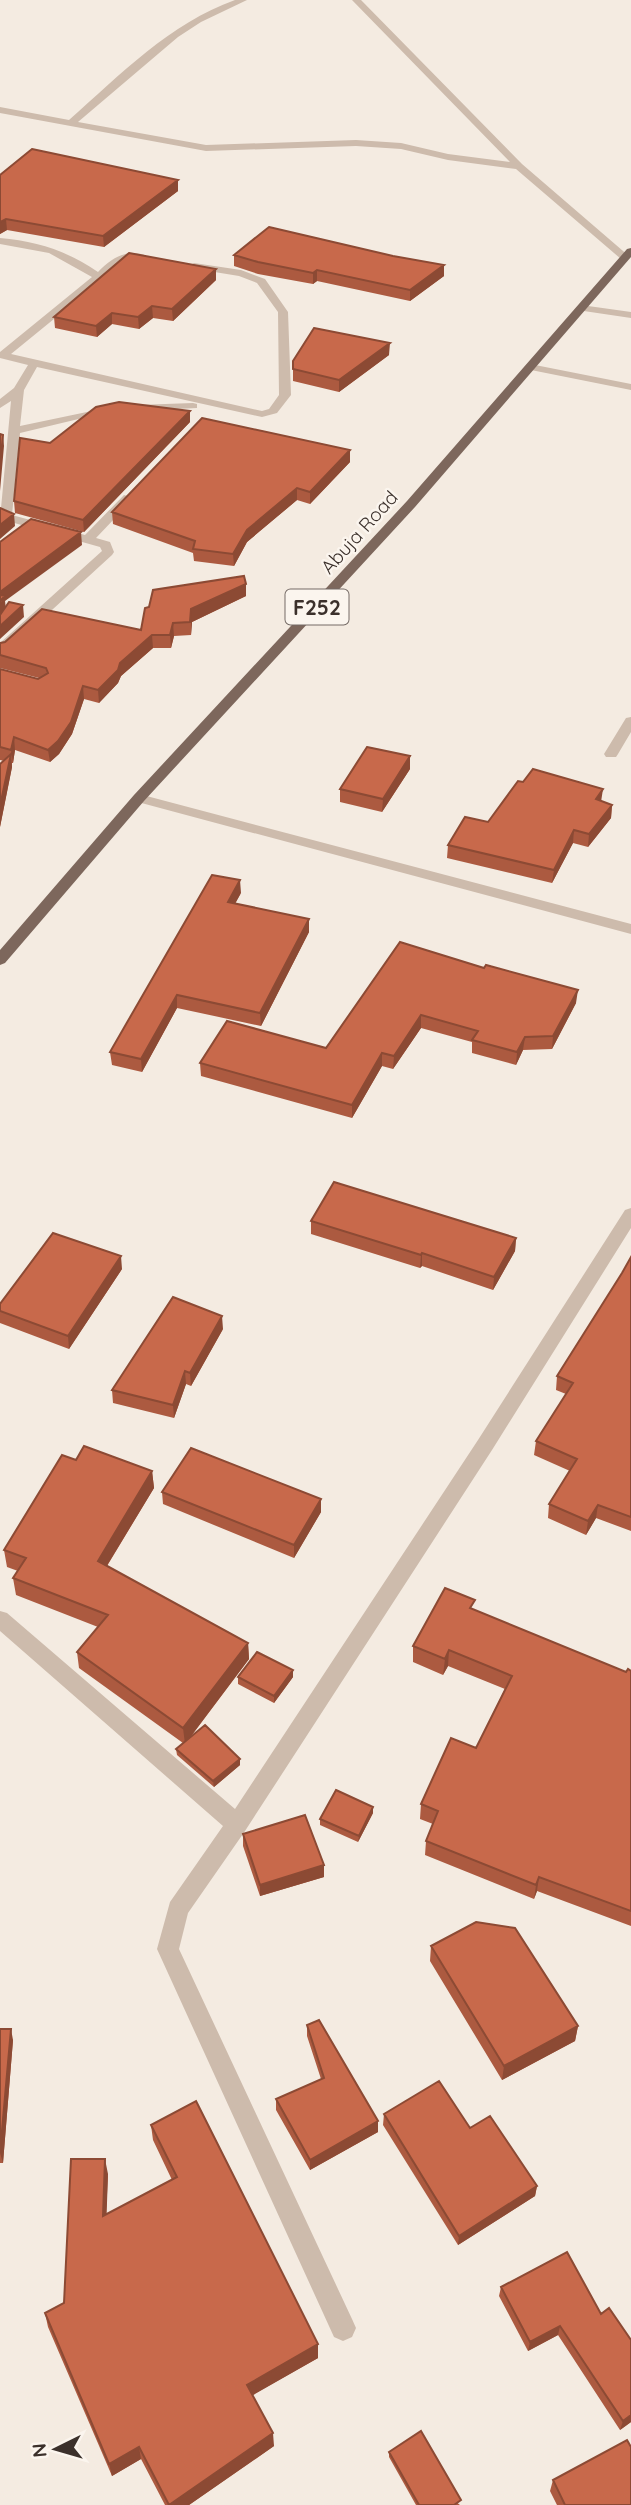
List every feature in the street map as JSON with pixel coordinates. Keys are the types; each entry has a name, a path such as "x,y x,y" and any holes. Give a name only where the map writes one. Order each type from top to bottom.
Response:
{"main road":[{"name":"Abuja Road","path":"0,960 139,798 411,504 628,254"}],"street":[{"path":"69,124 181,31 208,13 243,0"},
{"path":"356,0 519,166 628,254"},
{"path":"0,110 206,148 356,143 401,146 448,157 519,166"},
{"path":"0,241 27,242 50,248 70,257 99,277"},
{"path":"2,355 99,277 116,259 122,257 159,261"},
{"path":"2,355 218,405 262,414 273,411 285,395 283,312 261,281 241,273 186,265"},
{"path":"581,308 631,315"},
{"path":"0,405 18,390 34,362"},
{"path":"530,367 631,387"},
{"path":"0,650 108,552 106,545 3,516 18,390"},
{"path":"208,415 218,405"},
{"path":"14,431 119,408 218,405"},
{"path":"88,539 134,491"},
{"path":"14,537 30,523"},
{"path":"611,754 631,721"},
{"path":"139,798 631,929"},
{"path":"343,2328 169,1949 178,1909 237,1824 485,1446 631,1214"},
{"path":"0,1619 237,1824"}],"building":[{"path":"32,149 178,180 103,236 6,219 0,222 0,175"},
{"path":"269,227 444,265 410,290 317,270 313,273 234,255"},
{"path":"129,253 216,269 172,309 152,306 138,317 112,313 96,326 54,317"},
{"path":"314,328 390,343 339,380 293,369 293,361"},
{"path":"119,402 190,411 83,520 14,501 20,438 50,443 96,407"},
{"path":"202,418 350,450 310,492 297,488 247,530 233,554 193,549 195,541 112,512"},
{"path":"0,434 3,435 0,465"},
{"path":"0,508 14,514 0,525"},
{"path":"31,519 81,532 0,592 0,542"},
{"path":"244,576 246,584 191,609 190,622 173,623 170,635 152,635 120,663 118,670 98,690 83,686 71,722 48,750 14,737 11,750 0,747 0,669 38,679 48,673 46,668 0,655 0,643 5,642 42,609 141,630 145,608 149,607 153,590"},
{"path":"9,602 23,605 0,626 0,615"},
{"path":"367,747 410,756 383,799 340,789"},
{"path":"11,754 0,806 0,764"},
{"path":"533,769 603,789 596,799 612,805 589,834 574,830 554,870 448,845 465,817 488,822 518,781 523,782"},
{"path":"212,875 240,880 228,902 309,919 260,1013 177,995 141,1059 110,1052"},
{"path":"400,942 484,968 486,965 578,990 553,1036 525,1037 517,1052 472,1040 478,1031 421,1015 394,1056 382,1053 352,1105 200,1063 227,1021 326,1048"},
{"path":"334,1182 516,1238 494,1277 311,1221"},
{"path":"53,1233 121,1256 68,1336 0,1311 0,1304"},
{"path":"631,1257 631,1517 598,1505 588,1521 549,1504 577,1459 536,1441 573,1383 557,1376"},
{"path":"173,1297 222,1316 190,1373 185,1371 173,1405 112,1390"},
{"path":"84,1446 152,1471 98,1561 248,1643 183,1728 77,1652 108,1615 13,1578 26,1558 4,1550 62,1455 76,1460"},
{"path":"191,1448 321,1499 294,1545 162,1492"},
{"path":"445,1588 475,1600 470,1608 626,1672 628,1669 631,1671 631,1911 539,1877 536,1885 426,1841 438,1811 421,1804 451,1738 476,1748 512,1676 449,1650 445,1659 413,1646"},
{"path":"257,1652 293,1670 274,1696 238,1677"},
{"path":"205,1725 240,1759 213,1781 176,1749"},
{"path":"336,1790 373,1807 359,1836 320,1819"},
{"path":"305,1815 324,1865 260,1885 243,1834"},
{"path":"476,1922 515,1928 578,2026 504,2066 431,1946"},
{"path":"319,2020 378,2121 310,2160 276,2099 324,2078 307,2025"},
{"path":"0,2029 11,2029 0,2153"},
{"path":"439,2081 470,2128 490,2116 537,2186 459,2236 384,2114"},
{"path":"196,2101 318,2344 247,2385 273,2433 169,2505 139,2447 109,2464 45,2313 64,2303 71,2159 105,2159 103,2216 177,2177 151,2125"},
{"path":"567,2252 601,2314 609,2308 631,2340 631,2415 623,2421 560,2326 530,2342 501,2287"},
{"path":"421,2431 461,2500 454,2505 419,2505 389,2452"},
{"path":"627,2440 631,2447 631,2505 565,2505 553,2480"}]}
